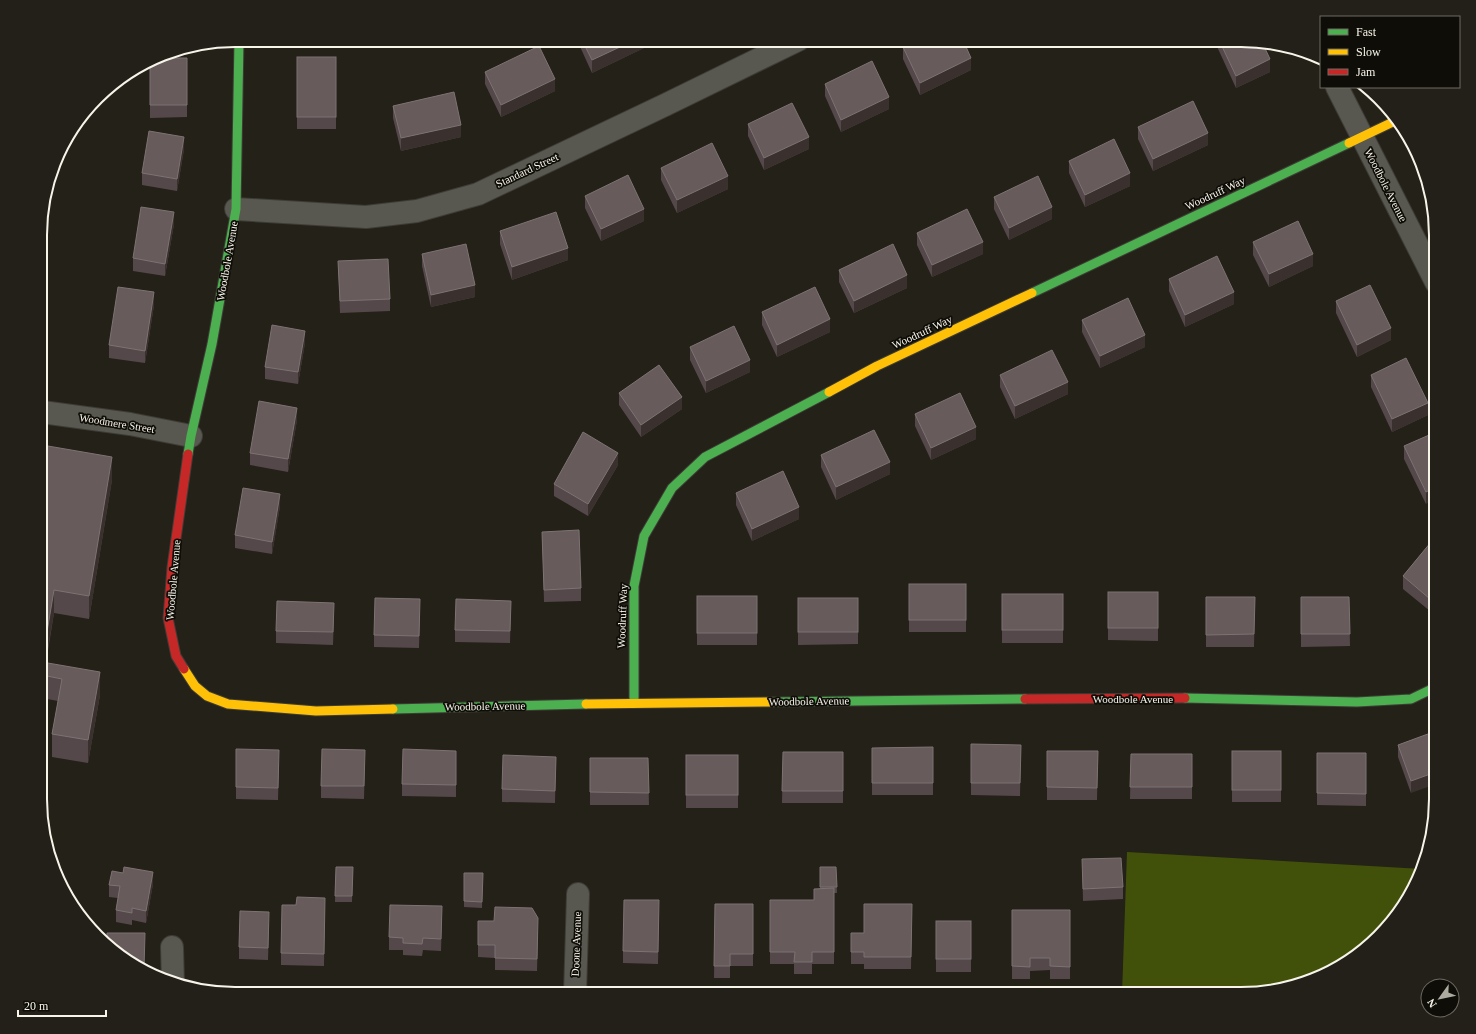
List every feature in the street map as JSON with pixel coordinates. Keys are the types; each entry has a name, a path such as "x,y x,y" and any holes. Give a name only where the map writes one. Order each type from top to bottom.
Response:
{"street":[{"name":"Woodbole Avenue","path":"240,47 236,209 212,344 191,436 172,566 168,618 176,656 195,686 207,696 228,704 316,710 634,703 1166,698 1357,702 1411,699 1429,690"},
{"name":"Standard Street","path":"236,209 366,217 418,211 478,194 784,47"},
{"name":"Woodbole Avenue","path":"1338,88 1429,268"},
{"name":"Woodruff Way","path":"634,703 634,586 644,536 672,488 705,457 877,366 1391,123"},
{"name":"Woodmere Street","path":"47,413 136,425 191,436"},
{"name":"Doone Avenue","path":"575,987 578,894"},
{"path":"172,947 173,976"}],"green space":[{"path":"1127,852 1416,869 1404,893 1374,932 1335,962 1313,973 1290,981 1253,987 1122,987"}],"building":[{"path":"539,47 555,79 501,105 485,72"},
{"path":"586,47 620,47 592,60"},
{"path":"903,47 966,47 971,58 920,83"},
{"path":"1222,47 1253,47 1265,49 1270,59 1236,76"},
{"path":"297,57 336,57 336,117 297,117"},
{"path":"172,58 187,58 187,105 150,105 150,67"},
{"path":"872,61 889,97 841,120 825,84"},
{"path":"454,92 461,125 401,138 393,106"},
{"path":"1193,101 1208,133 1153,159 1138,127"},
{"path":"792,103 809,137 764,158 748,124"},
{"path":"149,131 184,137 177,179 142,173"},
{"path":"1114,139 1130,173 1085,195 1069,161"},
{"path":"712,143 728,176 677,200 661,168"},
{"path":"628,175 644,209 601,229 585,196"},
{"path":"1038,176 1052,207 1009,228 994,197"},
{"path":"141,207 174,212 165,264 133,258"},
{"path":"967,209 983,242 932,265 917,233"},
{"path":"556,212 568,248 512,267 500,231"},
{"path":"1298,221 1313,254 1269,274 1253,242"},
{"path":"466,244 475,285 431,295 422,254"},
{"path":"893,244 907,275 854,301 839,270"},
{"path":"1217,256 1234,292 1185,315 1169,279"},
{"path":"388,259 390,299 340,301 338,261"},
{"path":"1370,285 1391,328 1357,345 1336,301"},
{"path":"118,287 154,292 145,351 109,345"},
{"path":"815,287 830,319 777,345 762,312"},
{"path":"1128,298 1145,335 1100,356 1082,320"},
{"path":"272,325 305,331 298,372 265,367"},
{"path":"734,326 750,360 706,381 690,347"},
{"path":"1052,350 1068,382 1015,406 1000,375"},
{"path":"1406,358 1428,403 1392,419 1371,375"},
{"path":"659,365 682,397 641,425 619,393"},
{"path":"960,393 976,427 931,448 915,414"},
{"path":"259,401 297,408 288,459 250,453"},
{"path":"874,430 890,462 836,487 821,455"},
{"path":"583,432 618,453 588,504 554,484"},
{"path":"1429,435 1429,490 1426,492 1404,446"},
{"path":"47,446 112,457 89,596 54,590 47,632"},
{"path":"783,471 799,507 752,529 736,493"},
{"path":"243,488 280,494 272,542 235,535"},
{"path":"579,530 581,588 544,590 542,532"},
{"path":"1429,544 1429,598 1403,576"},
{"path":"909,584 966,584 966,620 909,620"},
{"path":"1108,592 1158,592 1158,628 1108,628"},
{"path":"1002,594 1063,594 1063,630 1002,630"},
{"path":"697,596 757,596 757,633 697,633"},
{"path":"1206,597 1255,597 1254,634 1206,635"},
{"path":"1301,597 1349,597 1350,634 1301,634"},
{"path":"375,598 420,599 419,636 374,635"},
{"path":"798,598 858,598 858,632 798,632"},
{"path":"456,599 511,601 510,631 455,630"},
{"path":"277,601 334,603 333,632 276,631"},
{"path":"47,663 100,672 88,740 52,734 62,679 47,676"},
{"path":"1429,734 1429,775 1411,781 1398,745"},
{"path":"971,744 1021,745 1020,783 971,783"},
{"path":"933,747 933,783 872,783 872,748"},
{"path":"236,749 279,750 278,788 236,787"},
{"path":"322,749 365,750 364,786 321,786"},
{"path":"403,749 456,751 456,785 402,784"},
{"path":"1047,751 1098,751 1097,788 1047,787"},
{"path":"1232,751 1281,751 1281,790 1232,790"},
{"path":"783,752 843,752 843,791 782,791"},
{"path":"1317,753 1366,753 1366,794 1317,793"},
{"path":"1131,754 1192,754 1192,787 1130,787"},
{"path":"503,755 556,757 555,791 502,789"},
{"path":"686,755 738,755 738,795 686,795"},
{"path":"590,758 648,758 649,793 590,792"},
{"path":"1121,858 1123,887 1083,889 1082,859"},
{"path":"124,867 153,872 146,911 132,908 132,913 116,910 120,886 109,885 112,871 123,873"},
{"path":"336,867 353,867 352,896 335,896"},
{"path":"820,867 836,867 837,887 820,887"},
{"path":"464,873 483,873 482,902 464,901"},
{"path":"834,888 834,952 812,952 812,962 794,962 795,952 770,952 770,900 814,900 814,889"},
{"path":"297,897 325,898 324,954 281,953 282,905 296,905"},
{"path":"624,900 659,900 658,952 623,951"},
{"path":"715,904 753,904 753,954 730,954 730,966 714,966"},
{"path":"864,904 912,904 911,957 864,957 864,952 851,952 851,933 864,933"},
{"path":"390,905 442,906 441,939 423,938 422,944 403,943 403,938 389,937"},
{"path":"495,907 532,908 538,918 537,959 495,958 495,945 478,945 478,921 494,921"},
{"path":"1012,910 1070,910 1070,967 1050,966 1050,958 1030,958 1030,967 1012,966"},
{"path":"240,911 269,912 268,948 239,947"},
{"path":"936,921 971,921 971,959 936,959"},
{"path":"107,933 145,933 144,964 121,948 107,936"}],"traffic: fast":[{"path":"188,454 212,344 236,209 239,47"},
{"path":"1032,293 1349,143"},
{"path":"634,703 634,586 644,536 672,488 705,457 829,392"},
{"path":"1185,698 1357,702 1411,699 1429,690"},
{"path":"773,702 1025,699"},
{"path":"393,709 586,704"}],"traffic: slow":[{"path":"1349,143 1391,123"},
{"path":"829,392 877,366 1032,293"},
{"path":"184,669 195,686 207,696 228,704 316,711 393,709"},
{"path":"586,704 773,702"}],"traffic: jam":[{"path":"184,669 176,656 168,618 172,567 188,454"},
{"path":"1025,699 1185,698"}]}
